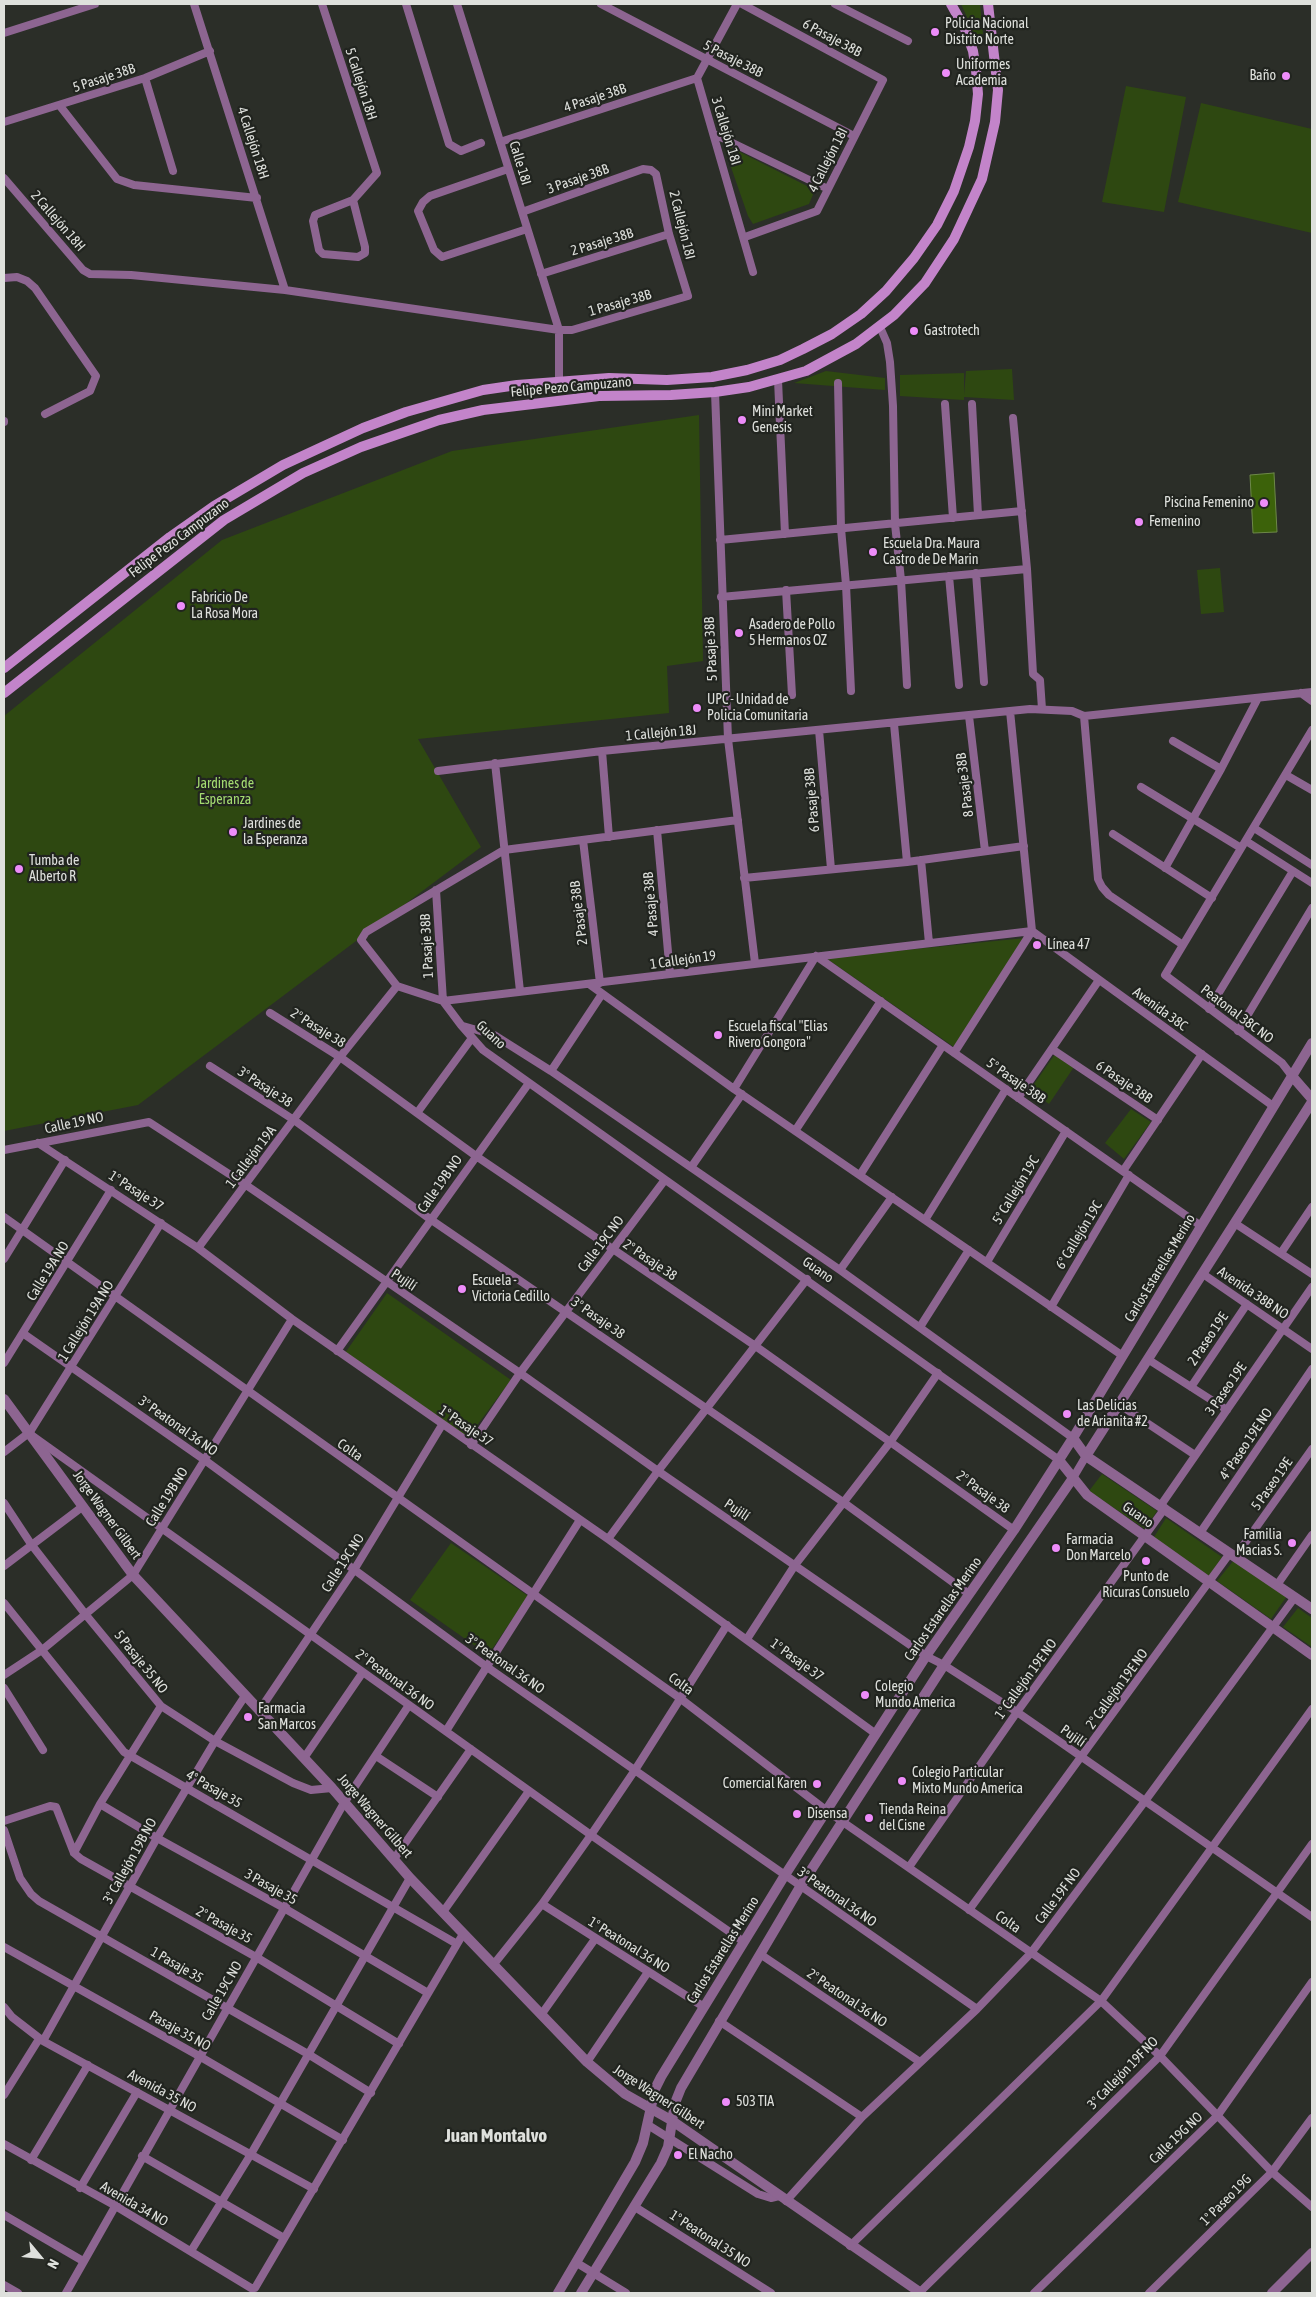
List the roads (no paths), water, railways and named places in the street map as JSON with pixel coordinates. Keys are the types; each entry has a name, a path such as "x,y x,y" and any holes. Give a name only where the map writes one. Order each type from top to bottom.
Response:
{"main road":[{"name":"Felipe Pezo Campuzano","path":"4,668 170,537 243,487 327,443 406,412 483,390 610,378 667,380 712,377 747,370 780,360 832,334 861,314 886,291 914,258 937,224 954,191 970,147 978,94 976,70 967,36 951,4"},
{"name":"Felipe Pezo Campuzano","path":"4,693 224,520 303,473 361,447 439,420 483,410 599,396 671,395 714,392 778,380 832,358 880,327 908,302 941,259 961,226 982,178 995,122 998,90 988,4"}],"street":[{"path":"4,33 95,4"},
{"name":"4 Callejón 18H","path":"194,4 285,290"},
{"name":"5 Callejón 18H","path":"322,4 377,173 353,200"},
{"path":"406,4 450,144 461,151 481,143"},
{"name":"Calle 18I","path":"457,4 559,330 559,382"},
{"name":"5 Pasaje 38B","path":"600,4 854,136"},
{"path":"697,78 737,4"},
{"name":"6 Pasaje 38B","path":"742,4 883,80"},
{"path":"835,4 908,41"},
{"name":"5 Pasaje 38B","path":"4,122 145,78 210,51"},
{"path":"145,78 173,171"},
{"name":"4 Pasaje 38B","path":"500,142 697,78"},
{"name":"3 Callejón 18I","path":"697,78 753,272"},
{"name":"4 Callejón 18I","path":"744,236 816,211 883,80"},
{"path":"60,106 117,179 134,184 257,198"},
{"path":"714,134 828,189"},
{"path":"508,169 430,196 418,210 434,250 442,258 527,228"},
{"name":"3 Pasaje 38B","path":"522,212 643,169"},
{"name":"2 Callejón 18I","path":"643,169 651,170 656,174 670,234 688,296"},
{"name":"2 Callejón 18H","path":"4,178 83,270 97,276"},
{"path":"353,200 365,253 358,257 323,254 319,250 313,221 315,215 353,200"},
{"name":"2 Pasaje 38B","path":"541,274 670,234"},
{"name":"1 Pasaje 38B","path":"97,276 131,275 285,290 559,330 572,330 688,296"},
{"path":"4,278 17,277 27,281 34,288 96,376 90,390 45,414"},
{"path":"880,327 887,343 891,370 895,524 901,580 907,685"},
{"path":"778,380 785,534"},
{"path":"838,383 841,528 846,585 850,691"},
{"name":"5 Pasaje 38B","path":"714,392 728,739 754,963"},
{"path":"945,404 952,518"},
{"path":"972,404 978,515"},
{"path":"1013,418 1027,569 1033,674 1040,680 1042,708"},
{"path":"720,540 1022,511"},
{"path":"721,597 1027,569"},
{"path":"976,573 984,682"},
{"path":"949,576 958,685"},
{"path":"786,590 792,695"},
{"path":"1312,692 1084,716 1098,879 1108,895 1183,945 1312,730"},
{"path":"1301,693 1312,701"},
{"path":"1165,868 1221,769 1258,698"},
{"name":"1 Callejón 18J","path":"438,771 602,751 894,724 1042,708 1072,711 1084,716"},
{"path":"954,1053 1032,931 1010,711"},
{"name":"8 Pasaje 38B","path":"969,716 985,851"},
{"path":"894,724 907,862"},
{"name":"6 Pasaje 38B","path":"819,730 830,869"},
{"path":"1173,741 1221,769"},
{"path":"602,751 609,837"},
{"path":"495,763 520,991"},
{"path":"1286,775 1312,790"},
{"path":"1141,787 1312,882"},
{"path":"397,986 361,940 363,934 504,850 738,820"},
{"path":"1254,828 1312,865"},
{"name":"4 Pasaje 38B","path":"657,830 670,974"},
{"path":"1113,834 1212,898"},
{"name":"2 Pasaje 38B","path":"583,840 600,983"},
{"path":"744,878 907,862 1024,846"},
{"path":"921,860 929,943"},
{"path":"1208,1009 1293,871"},
{"name":"1 Pasaje 38B","path":"436,890 443,1001"},
{"path":"1238,1031 1312,908"},
{"name":"1 Callejón 19","path":"397,986 443,1001 1032,931"},
{"name":"Avenida 38C","path":"1032,931 1273,1106"},
{"name":"Peatonal 38C NO","path":"1183,945 1165,975 1282,1064 1292,1076"},
{"path":"734,1089 816,956"},
{"name":"5° Pasaje 38B","path":"816,956 1201,1226"},
{"path":"1018,1098 1098,980"},
{"path":"589,984 734,1089 1123,1356"},
{"name":"1 Callejón 19A","path":"198,1248 340,1057 397,986"},
{"path":"552,1070 602,994"},
{"path":"443,1001 461,1025"},
{"path":"795,1131 881,1001"},
{"name":"2° Pasaje 38","path":"270,1013 340,1057 476,1156 613,1251 754,1345 1014,1530"},
{"name":"Guano","path":"461,1025 494,1035 552,1070 692,1166 1073,1438 1086,1456 1312,1609"},
{"name":"Guano","path":"461,1025 483,1050 664,1181 807,1279 1059,1460 1087,1495 1312,1655"},
{"path":"417,1113 472,1038"},
{"name":"Carlos Estarellas Merino","path":"558,2293 635,2162 648,2124 655,2089 661,2077 785,1875 926,1656 1014,1530 1073,1438 1312,1043"},
{"path":"860,1175 943,1044"},
{"name":"6 Pasaje 38B","path":"1052,1048 1158,1120"},
{"name":"6° Callejón 19C","path":"1051,1307 1126,1173 1158,1120 1202,1054"},
{"name":"3° Pasaje 38","path":"210,1066 294,1120 430,1219 567,1311 843,1502 969,1594"},
{"path":"581,2293 661,2163 670,2138 671,2120 681,2088 800,1887 944,1665 1073,1478 1236,1224 1312,1101 1292,1076"},
{"name":"Calle 19B NO","path":"337,1351 529,1083"},
{"path":"925,1220 1006,1089"},
{"path":"692,1166 742,1094"},
{"name":"Pujilí","path":"149,1122 246,1185 386,1283 520,1373 658,1472 926,1656 944,1665 1017,1712 1312,1917"},
{"name":"Calle 19 NO","path":"4,1150 149,1122"},
{"name":"5° Callejón 19C","path":"987,1262 1066,1131"},
{"name":"1° Pasaje 37","path":"38,1143 198,1248 292,1319 442,1426 580,1520 876,1734"},
{"path":"4,1259 65,1160"},
{"name":"Calle 19C NO","path":"471,1445 520,1373 664,1181"},
{"name":"Calle 19A NO","path":"4,1363 24,1334 111,1190"},
{"path":"840,1270 892,1197"},
{"path":"1281,1253 1312,1207"},
{"name":"Colta","path":"4,1217 397,1499 681,1699 827,1811 1101,2001 1160,2056 1272,2172 1312,2207"},
{"name":"1 Callejón 19A NO","path":"31,1434 162,1223"},
{"path":"1236,1224 1312,1274"},
{"path":"920,1327 969,1250"},
{"name":"Avenida 38B NO","path":"1204,1274 1312,1349"},
{"path":"608,1540 754,1345 807,1279"},
{"name":"3 Paseo 19E","path":"1163,1507 1195,1455 1312,1287"},
{"name":"2 Paseo 19E","path":"1191,1387 1246,1304"},
{"name":"Calle 19B NO","path":"4,1675 42,1650 133,1575 206,1461 292,1319"},
{"name":"3° Peatonal 36 NO","path":"24,1334 206,1461 487,1667 977,2009"},
{"path":"1149,1360 1227,1410"},
{"name":"4° Paseo 19E NO","path":"1200,1533 1312,1369"},
{"path":"747,1639 796,1565 891,1441 938,1373"},
{"name":"Jorge Wagner Gilbert","path":"4,1399 133,1575 332,1788 410,1878 587,2062 624,2094 671,2120 920,2293"},
{"path":"1120,1405 1195,1455"},
{"name":"Calle 19C NO","path":"259,1711 354,1570 442,1426"},
{"path":"4,1452 31,1434"},
{"name":"2° Peatonal 36 NO","path":"31,1434 446,1732 744,1942"},
{"name":"5 Paseo 19E","path":"1232,1555 1312,1449"},
{"name":"5 Pasaje 35 NO","path":"4,1503 32,1544 86,1614 161,1706 215,1741 302,1788 310,1790 332,1788"},
{"path":"4,1566 82,1507"},
{"name":"1° Callejón 19E NO","path":"909,1867 1017,1712 1145,1537 1163,1507"},
{"path":"446,1732 580,1520"},
{"path":"1276,1585 1312,1535"},
{"name":"2° Callejón 19E NO","path":"970,1910 1210,1582 1232,1555"},
{"name":"Calle 19F NO","path":"783,2198 862,2117 977,2009 1031,1953 1295,1597"},
{"name":"4° Pasaje 35","path":"4,1604 118,1748 457,1944"},
{"path":"494,1964 542,1904 591,1835 681,1699 727,1625"},
{"path":"304,1758 363,1672"},
{"path":"4,1688 43,1750"},
{"name":"3º Callejón 19B NO","path":"4,2095 75,1987 157,1838 215,1741 246,1696"},
{"name":"Calle 19C NO","path":"66,2293 114,2205 344,1803 409,1705"},
{"path":"74,1853 100,1804 161,1706"},
{"path":"850,2246 1101,2001 1312,1709"},
{"path":"394,1859 471,1749"},
{"path":"376,1756 438,1797"},
{"path":"443,1912 529,1791"},
{"name":"3 Pasaje 35","path":"100,1804 157,1838 284,1908 428,1993"},
{"path":"4,1821 50,1806 56,1808 74,1853"},
{"name":"1 Pasaje 35","path":"4,1830 20,1878 39,1901 308,2054 371,2093"},
{"name":"3° Callejón 19F NO","path":"920,2293 1160,2056 1312,1844"},
{"name":"2° Pasaje 35","path":"74,1853 80,1859 336,2004 399,2044"},
{"path":"191,2251 250,2154 410,1878"},
{"name":"1° Peatonal 36 NO","path":"542,1904 704,2007"},
{"path":"142,2156 220,2203 284,2238 463,1934"},
{"path":"541,2015 595,1939"},
{"name":"Pasaje 35 NO","path":"4,1947 199,2056 343,2140"},
{"name":"2° Peatonal 36 NO","path":"760,1954 920,2062"},
{"path":"587,2062 648,1972"},
{"name":"Calle 19G NO","path":"1034,2293 1218,2115 1312,1982"},
{"name":"Avenida 35 NO","path":"4,2007 12,2017 41,2040 314,2189"},
{"path":"720,2021 862,2117"},
{"path":"31,2160 88,2065"},
{"path":"80,2188 137,2092"},
{"name":"1° Paseo 19G","path":"1149,2293 1272,2172 1312,2118"},
{"name":"Jorge Wagner Gilbert","path":"648,2124 758,2194 771,2198 783,2198"},
{"name":"Avenida 34 NO","path":"4,2144 80,2188 114,2205 250,2288 258,2286 284,2238"},
{"name":"1° Peatonal 35 NO","path":"635,2207 771,2293"},
{"path":"4,2215 83,2261"},
{"path":"1272,2293 1312,2253"},
{"path":"577,2263 626,2293"},
{"path":"4,2285 18,2293"}],"place":[{"name":"Policia Nacional Distrito Norte","path":"935,32"},
{"name":"Uniformes Academia","path":"946,73"},
{"name":"Baño","path":"1286,76"},
{"name":"Gastrotech","path":"914,331"},
{"name":"Mini Market Genesis","path":"742,420"},
{"name":"Piscina Femenino","path":"1264,503"},
{"name":"Femenino","path":"1139,522"},
{"name":"Escuela Dra. Maura Castro de De Marin","path":"873,552"},
{"name":"Fabricio De La Rosa Mora","path":"181,606"},
{"name":"Asadero de Pollo 5 Hermanos OZ","path":"739,633"},
{"name":"UPC - Unidad de Policia Comunitaria","path":"697,708"},
{"name":"Jardines de la Esperanza","path":"233,832"},
{"name":"Tumba de Alberto R","path":"19,869"},
{"name":"Línea 47","path":"1037,945"},
{"name":"Escuela fiscal \"Elias Rivero Gongora\"","path":"718,1035"},
{"name":"Escuela - Victoria Cedillo","path":"462,1289"},
{"name":"Las Delicias de Arianita #2","path":"1067,1414"},
{"name":"Familia Macias S.","path":"1292,1543"},
{"name":"Farmacia Don Marcelo","path":"1056,1548"},
{"name":"Punto de Ricuras Consuelo","path":"1146,1561"},
{"name":"Colegio Mundo America","path":"865,1695"},
{"name":"Farmacia San Marcos","path":"248,1717"},
{"name":"Colegio Particular Mixto Mundo America","path":"902,1781"},
{"name":"Comercial Karen","path":"817,1784"},
{"name":"Disensa","path":"797,1814"},
{"name":"Tienda Reina del Cisne","path":"869,1818"},
{"name":"503 TIA","path":"726,2102"},
{"name":"El Nacho","path":"678,2155"}],"district":[{"name":"Juan Montalvo","path":"496,2136"}],"park label":[{"name":"Jardines de Esperanza","path":"225,792"}]}
